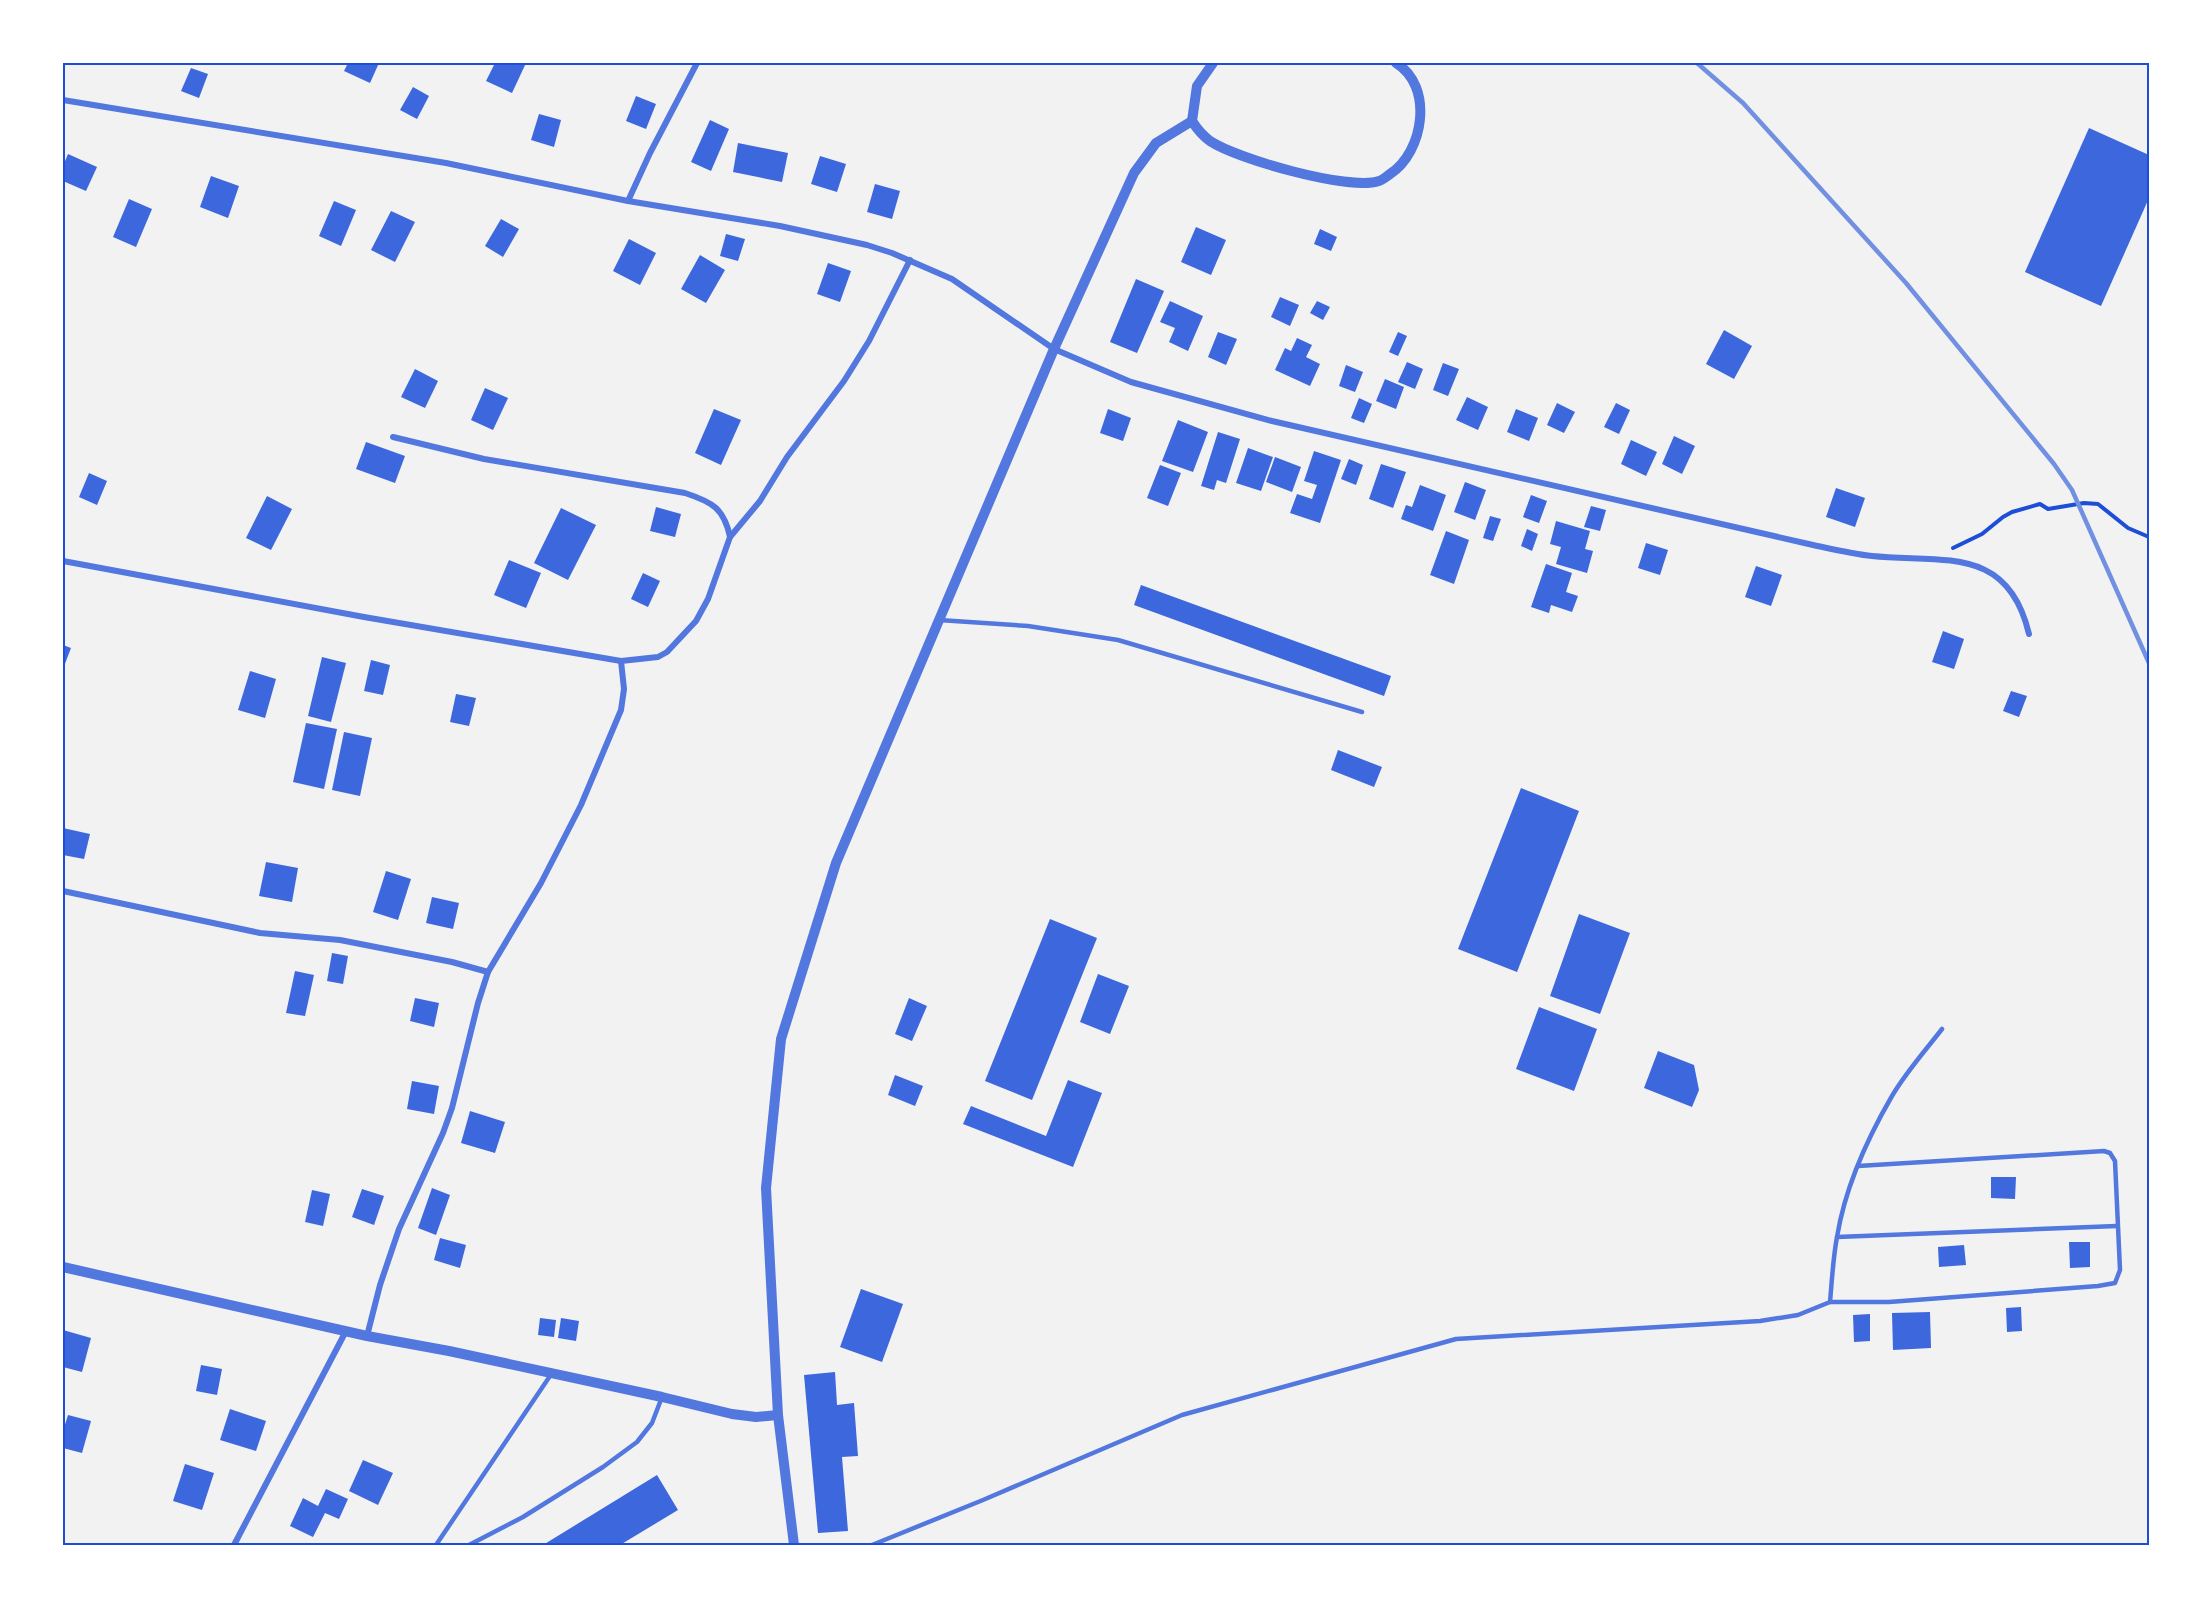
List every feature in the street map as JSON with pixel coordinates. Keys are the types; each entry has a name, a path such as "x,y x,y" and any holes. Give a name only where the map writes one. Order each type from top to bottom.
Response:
{"street":[{"path":"628,201 697,63"},
{"path":"1213,63 1197,86 1191,121 1200,133 1212,142 1277,168 1348,183 1379,182 1400,168 1417,141 1420,113 1418,89 1403,67 1396,63"},
{"path":"63,100 446,163 628,201 780,226 867,245 910,260 952,279 1054,349 1131,382 1272,421 1813,545 1872,556 1934,558 1980,566 2003,581 2015,595 2024,613 2029,634"},
{"path":"794,1545 778,1415 766,1188 781,1039 836,864 1054,349 1134,173 1156,143 1191,121"},
{"path":"63,561 364,617 621,661 658,657 667,652 686,633 708,598 730,537 760,501 787,457 821,413 869,341 910,260"},
{"path":"393,437 484,459 684,493 717,508 727,519 730,537"},
{"path":"367,1336 380,1285 399,1229 446,1124 475,1012 488,972 541,883 598,769 621,710 624,689 621,661"},
{"path":"63,891 260,933 340,940 452,962 488,972"},
{"path":"63,1267 367,1336 552,1373 732,1414 756,1417 778,1415"},
{"path":"234,1545 346,1330"}],"lane":[{"path":"939,620 1028,626 1118,640 1362,712"},
{"path":"1830,1302 1837,1237 1846,1199 1858,1166 1893,1094 1942,1029"},
{"path":"872,1545 1182,1415 1456,1339 1760,1321 1798,1316 1830,1302 1889,1302 1953,1298 2115,1283 2120,1270 2115,1161 2110,1153 2104,1151 1858,1166"},
{"path":"1837,1237 2117,1226"},
{"path":"436,1545 552,1373"},
{"path":"469,1545 523,1516 603,1467 637,1442 652,1423 662,1397"}],"path":[{"path":"1934,558 1982,534 2003,517 2023,508 2040,504 2048,509 2084,503 2098,504 2128,528 2149,537"}],"building":[{"path":"348,63 379,63 370,83 344,71"},
{"path":"495,63 526,63 512,93 486,81"},
{"path":"191,68 208,74 199,98 181,91"},
{"path":"413,87 429,96 417,119 400,110"},
{"path":"636,96 656,104 646,129 626,121"},
{"path":"539,114 561,120 554,147 531,140"},
{"path":"710,120 729,129 711,171 691,162"},
{"path":"2089,128 2149,155 2149,198 2101,306 2025,272"},
{"path":"738,143 788,153 782,182 733,172"},
{"path":"68,154 97,167 86,191 63,181 63,166"},
{"path":"820,156 846,164 837,192 811,184"},
{"path":"211,176 239,186 228,218 200,207"},
{"path":"875,184 900,191 892,219 867,212"},
{"path":"129,199 152,209 136,247 113,237"},
{"path":"334,201 356,210 341,246 319,236"},
{"path":"391,211 415,222 395,262 371,250"},
{"path":"501,219 519,229 503,257 485,246"},
{"path":"1196,227 1226,240 1211,275 1181,262"},
{"path":"1320,229 1337,237 1331,251 1314,244"},
{"path":"726,234 745,239 738,261 720,256"},
{"path":"629,239 656,253 640,285 613,271"},
{"path":"700,255 725,270 706,303 681,289"},
{"path":"828,263 851,271 840,302 817,294"},
{"path":"1136,279 1164,291 1137,353 1110,342"},
{"path":"1280,297 1299,305 1290,326 1271,317"},
{"path":"1170,301 1203,316 1188,351 1169,342 1175,328 1160,322"},
{"path":"1317,301 1330,307 1323,320 1310,313"},
{"path":"1724,330 1752,346 1734,379 1706,364"},
{"path":"1218,332 1237,339 1226,365 1208,357"},
{"path":"1398,332 1407,336 1398,356 1389,352"},
{"path":"1297,338 1312,345 1306,357 1320,364 1310,386 1275,370 1285,348 1291,351"},
{"path":"1407,362 1423,369 1415,389 1398,382"},
{"path":"1443,363 1459,369 1448,396 1433,390"},
{"path":"1346,365 1363,372 1355,392 1339,386"},
{"path":"415,369 438,381 425,408 401,397"},
{"path":"1385,379 1404,387 1396,409 1376,401"},
{"path":"485,388 508,398 493,430 471,420"},
{"path":"1467,397 1488,407 1478,430 1456,420"},
{"path":"1359,398 1372,404 1364,423 1351,418"},
{"path":"1557,403 1575,412 1564,433 1547,425"},
{"path":"1616,403 1630,410 1619,434 1604,427"},
{"path":"714,409 741,420 721,465 695,453"},
{"path":"1108,409 1131,418 1123,441 1100,433"},
{"path":"1516,409 1538,418 1529,441 1507,432"},
{"path":"1178,420 1208,432 1193,472 1162,461"},
{"path":"1218,432 1240,439 1226,483 1217,480 1214,490 1201,486"},
{"path":"1674,436 1695,446 1682,474 1662,464"},
{"path":"1631,440 1657,452 1646,476 1621,464"},
{"path":"366,442 405,456 395,483 356,469"},
{"path":"1248,448 1273,457 1261,491 1236,483"},
{"path":"1314,451 1341,460 1320,523 1290,513 1297,494 1312,499 1317,485 1304,481"},
{"path":"1275,457 1301,467 1292,492 1266,482"},
{"path":"1349,459 1363,465 1356,485 1341,479"},
{"path":"1381,464 1406,472 1393,508 1369,499"},
{"path":"1160,465 1181,473 1168,506 1147,498"},
{"path":"89,473 107,481 97,505 79,497"},
{"path":"1465,482 1486,490 1475,520 1454,512"},
{"path":"1420,485 1446,495 1433,531 1401,519 1406,505 1412,507"},
{"path":"1836,488 1865,498 1855,527 1826,517"},
{"path":"1531,495 1547,501 1539,523 1523,517"},
{"path":"267,496 292,509 271,550 246,538"},
{"path":"1591,506 1606,510 1600,531 1584,527"},
{"path":"656,507 681,514 675,537 650,531"},
{"path":"561,508 596,525 568,580 534,563"},
{"path":"1490,516 1501,519 1493,541 1483,538"},
{"path":"1556,521 1590,531 1585,549 1593,551 1587,573 1556,564 1561,547 1550,544"},
{"path":"1527,529 1538,534 1532,551 1521,546"},
{"path":"1446,531 1469,540 1454,584 1430,575"},
{"path":"1646,543 1668,550 1660,575 1638,568"},
{"path":"509,560 541,573 526,608 494,595"},
{"path":"1546,564 1572,573 1566,592 1578,596 1572,612 1551,605 1549,613 1531,607"},
{"path":"1756,566 1782,575 1771,606 1745,597"},
{"path":"643,573 660,581 648,607 631,599"},
{"path":"1141,585 1391,676 1384,696 1134,605"},
{"path":"1943,631 1964,639 1954,669 1932,662"},
{"path":"63,645 71,648 63,669"},
{"path":"322,657 346,663 331,722 308,716"},
{"path":"371,660 390,665 383,695 364,691"},
{"path":"250,671 276,679 265,718 238,710"},
{"path":"2011,691 2027,696 2019,717 2003,711"},
{"path":"456,694 476,698 469,726 450,722"},
{"path":"306,723 337,729 324,789 293,782"},
{"path":"344,732 372,738 360,796 332,790"},
{"path":"1338,750 1382,767 1374,787 1331,770"},
{"path":"1521,788 1579,811 1517,972 1458,949"},
{"path":"63,828 90,834 84,859 63,855"},
{"path":"266,862 298,868 292,902 259,896"},
{"path":"386,871 411,879 398,920 373,912"},
{"path":"432,897 459,903 453,929 426,923"},
{"path":"1579,914 1630,933 1600,1014 1550,996"},
{"path":"1050,919 1097,938 1032,1100 985,1081"},
{"path":"332,953 348,956 343,984 327,981"},
{"path":"295,971 314,975 305,1016 286,1013"},
{"path":"1098,974 1129,986 1110,1034 1080,1022"},
{"path":"415,998 439,1003 434,1027 410,1021"},
{"path":"909,998 927,1006 912,1041 895,1034"},
{"path":"1539,1007 1597,1029 1574,1091 1516,1069"},
{"path":"1658,1051 1694,1065 1699,1090 1692,1107 1644,1088"},
{"path":"895,1075 923,1086 915,1106 888,1095"},
{"path":"1068,1080 1102,1093 1073,1167 963,1124 971,1106 1046,1136"},
{"path":"412,1081 439,1086 434,1114 407,1109"},
{"path":"470,1111 505,1122 495,1153 461,1143"},
{"path":"1991,1177 2016,1177 2015,1199 1991,1198"},
{"path":"432,1188 450,1195 436,1235 418,1228"},
{"path":"362,1189 384,1196 374,1225 352,1217"},
{"path":"312,1190 330,1194 323,1226 305,1222"},
{"path":"440,1238 466,1245 460,1268 434,1260"},
{"path":"2069,1242 2090,1242 2090,1267 2070,1268"},
{"path":"1964,1245 1966,1265 1939,1267 1938,1247"},
{"path":"861,1289 903,1304 882,1362 840,1347"},
{"path":"2021,1307 2022,1331 2007,1332 2006,1308"},
{"path":"1930,1312 1931,1348 1893,1350 1892,1313"},
{"path":"1870,1314 1870,1341 1854,1342 1853,1315"},
{"path":"540,1318 556,1320 554,1337 538,1335"},
{"path":"561,1318 579,1321 576,1341 558,1338"},
{"path":"63,1330 91,1338 82,1372 63,1367"},
{"path":"201,1365 222,1369 217,1395 196,1391"},
{"path":"835,1372 837,1405 854,1403 858,1456 842,1457 848,1531 818,1533 804,1375"},
{"path":"230,1409 266,1421 256,1451 220,1440"},
{"path":"68,1415 91,1421 82,1453 63,1448 63,1431"},
{"path":"363,1460 393,1473 378,1505 349,1491"},
{"path":"185,1464 214,1473 202,1510 173,1501"},
{"path":"657,1475 678,1510 620,1545 543,1545"},
{"path":"326,1489 348,1499 339,1519 325,1513 313,1537 290,1526 303,1498 318,1506"}],"railway":[{"path":"1697,63 1743,103 1906,283 2054,464 2072,490 2149,663"}]}
